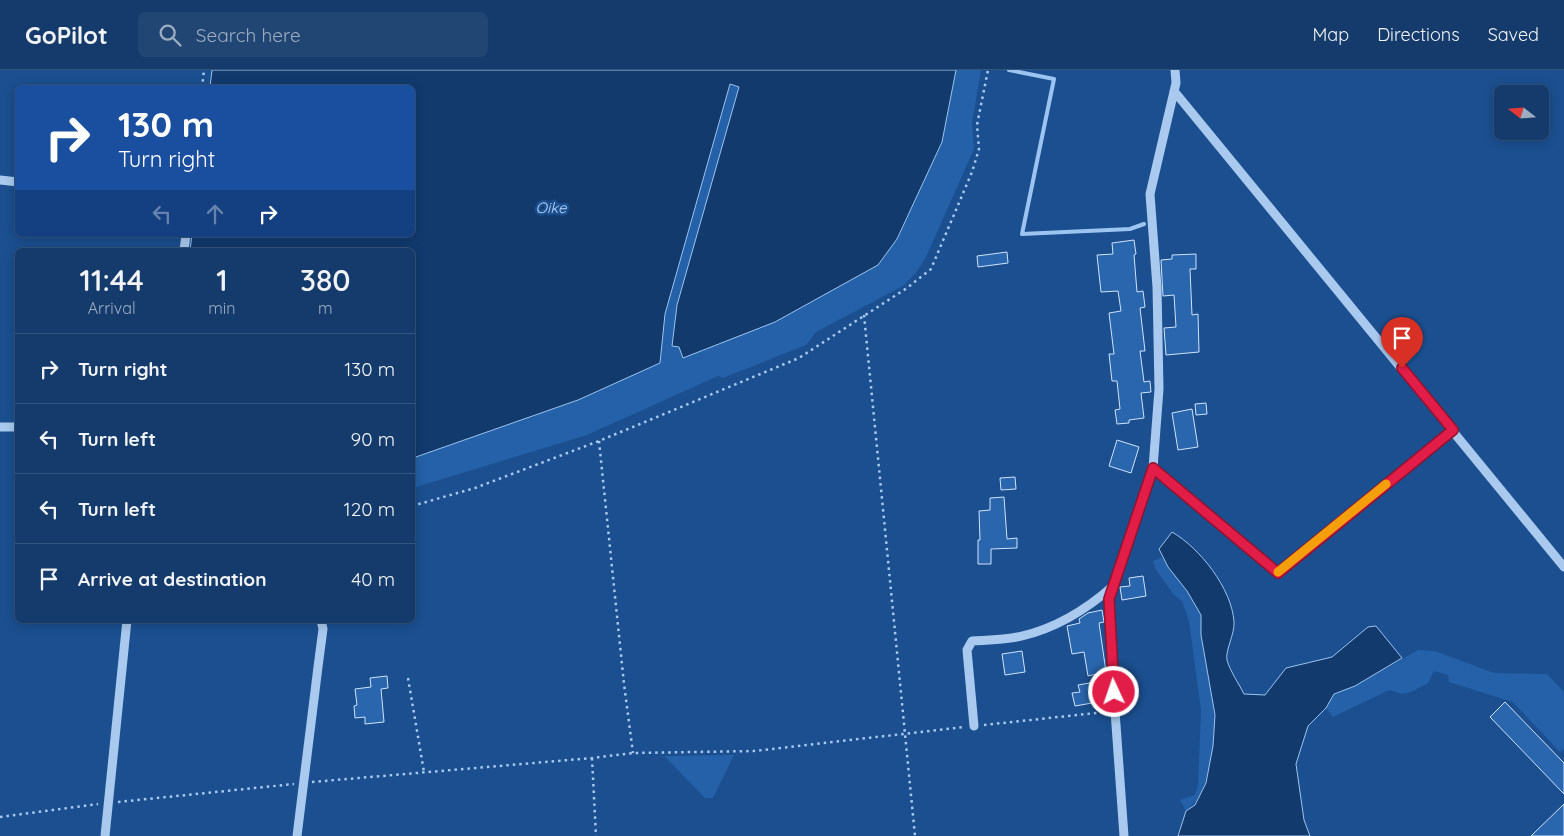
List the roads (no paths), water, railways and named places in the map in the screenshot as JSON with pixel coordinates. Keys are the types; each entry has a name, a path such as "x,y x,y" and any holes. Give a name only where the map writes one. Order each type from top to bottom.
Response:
{"street":[{"path":"1124,836 1109,599 1153,468 1159,389 1157,287 1150,194 1174,91 1175,70"},
{"path":"1174,91 1564,567"},
{"path":"0,180 15,182"},
{"path":"0,427 15,427"},
{"path":"1153,468 1278,573 1453,430"},
{"path":"974,726 967,650 972,641 1021,637 1060,623 1097,600 1113,586"},
{"path":"105,836 128,623"},
{"path":"297,836 322,623"}],"water":[{"name":"Oike","path":"212,70 956,70 942,142 897,239 878,265 775,322 683,358 679,347 672,346 677,305 739,87 730,84 665,314 660,363 578,400 415,457 415,248 190,248 192,237 415,237 415,85 210,85"},
{"path":"1172,532 1183,539 1203,559 1221,583 1227,596 1234,622 1227,660 1244,694 1265,695 1286,668 1332,657 1368,627 1376,626 1402,658 1355,686 1334,694 1326,708 1308,726 1296,764 1304,820 1310,836 1178,836 1186,811 1195,805 1206,783 1213,746 1215,715 1201,635 1201,615 1187,591 1168,567 1159,549"}],"waterway":[{"path":"1009,70 1054,79 1022,234 1130,229 1144,224"}]}
